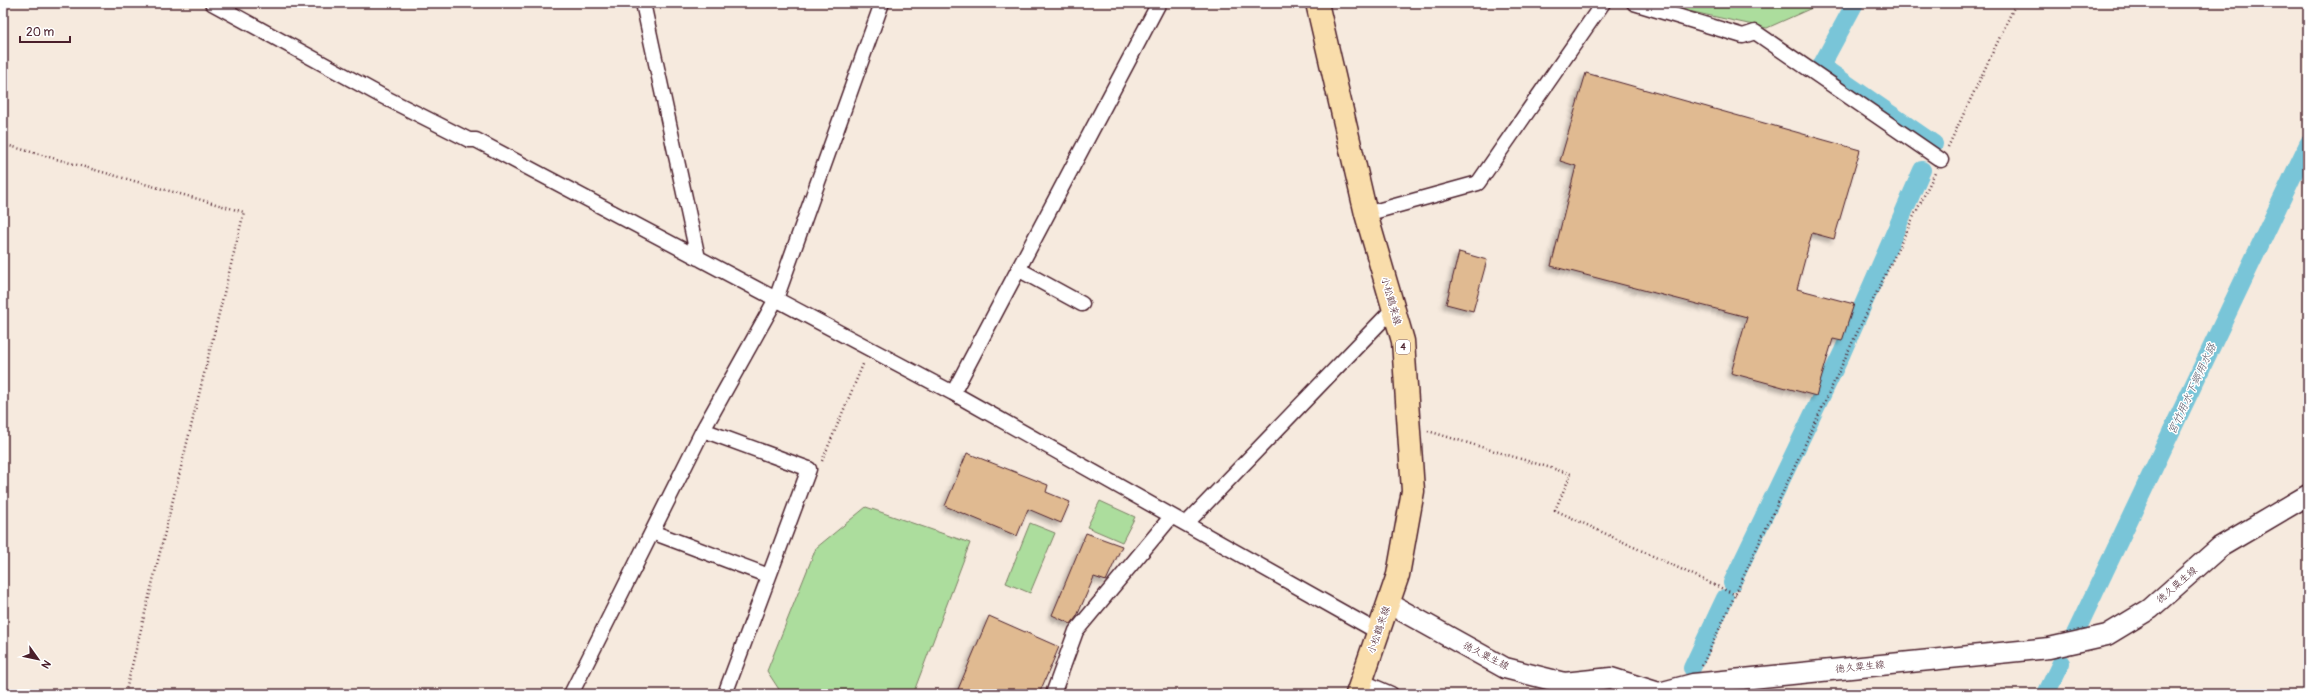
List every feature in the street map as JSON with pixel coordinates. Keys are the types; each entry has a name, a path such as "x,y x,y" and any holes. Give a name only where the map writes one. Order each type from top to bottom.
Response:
{"main road":[{"name":"小松鶴来線","path":"1317,3 1366,214 1403,341 1409,425 1413,491 1398,575 1359,688"},
{"name":"徳久粟生線","path":"1388,603 1505,668 1563,688 1611,678 1659,693 1693,684 2049,648 2082,642 2107,635 2150,609 2220,547 2308,495"}],"street":[{"path":"212,3 380,95 470,140 476,140 953,393 1171,517 1378,632"},
{"path":"643,3 698,258"},
{"path":"572,694 703,430 776,299 882,3"},
{"path":"953,393 1159,3"},
{"path":"1366,214 1478,183 1603,3"},
{"path":"1634,3 1743,36 1755,32 1941,160"},
{"path":"1018,269 1082,304"},
{"path":"1186,524 1393,309"},
{"path":"703,430 809,469 725,694"},
{"path":"1053,694 1076,631 1171,517"},
{"path":"652,532 769,576"},
{"path":"1359,688 1391,694"}],"path":[{"path":"1693,684 1736,595 1854,339 2016,3"},
{"path":"3,144 244,212 125,694"},
{"path":"809,469 821,464 869,349"},
{"path":"1409,425 1571,474 1555,510 1736,595"}],"green space":[{"path":"1675,3 1823,3 1767,28 1679,9"},
{"path":"1100,501 1135,517 1122,542 1087,527"},
{"path":"866,507 970,543 913,694 782,694 767,671 816,548"},
{"path":"1030,523 1055,533 1030,593 1006,583"}],"building":[{"path":"1586,73 1860,150 1834,239 1812,233 1797,289 1854,304 1842,341 1833,339 1816,396 1731,373 1747,317 1551,266 1576,166 1560,161"},
{"path":"1459,252 1487,260 1473,311 1446,304"},
{"path":"967,453 1048,485 1046,492 1070,502 1061,523 1028,509 1017,536 945,506"},
{"path":"1086,533 1122,546 1106,581 1094,577 1077,616 1071,624 1052,615"},
{"path":"989,616 1059,647 1039,694 956,694"}],"waterway":[{"path":"1855,3 1821,66 1934,144"},
{"name":"宮竹用水下郷用水路","path":"2075,634 2308,144"},
{"path":"1732,583 1842,353 1922,170"},
{"path":"1692,668 1725,598"},
{"name":"宮竹用水下郷用水路","path":"2046,694 2061,663"}]}
